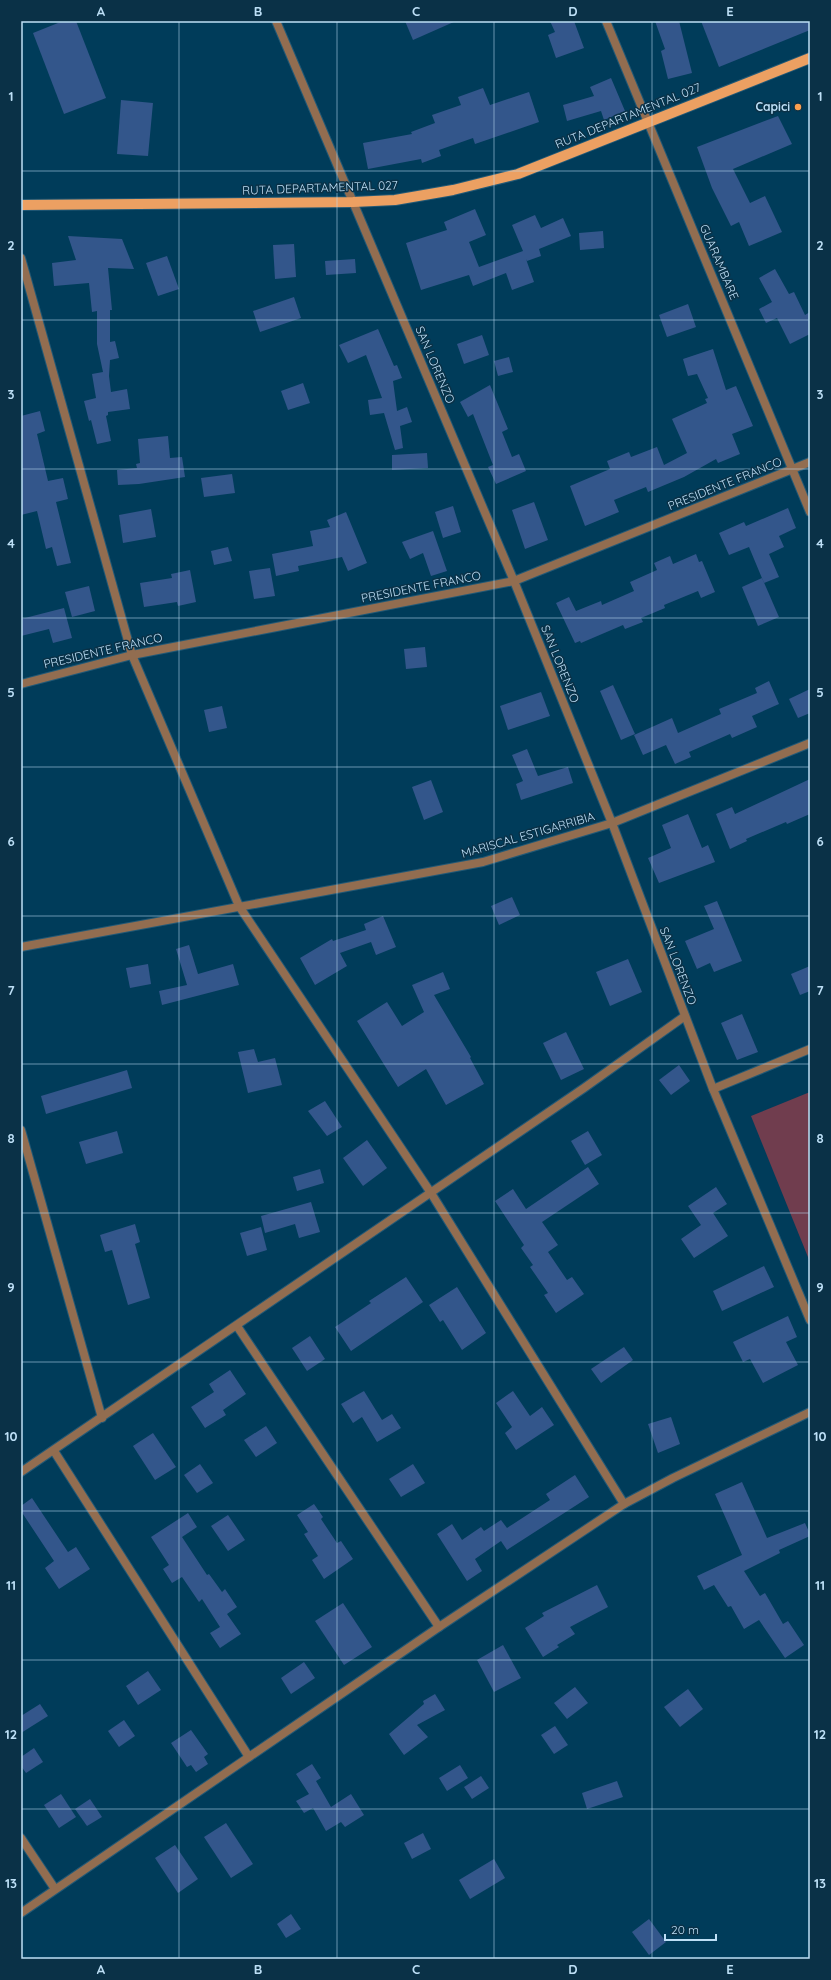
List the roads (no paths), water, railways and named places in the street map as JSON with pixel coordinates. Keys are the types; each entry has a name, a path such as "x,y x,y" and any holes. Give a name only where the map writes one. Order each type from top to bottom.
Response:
{"main road":[{"name":"RUTA DEPARTAMENTAL 027","path":"21,205 352,202 395,200 453,190 518,174 810,58"}],"street":[{"name":"SAN LORENZO","path":"276,21 514,581 612,823 713,1089 810,1320"},
{"name":"GUARAMBARE","path":"606,21 810,512"},
{"path":"21,258 132,655 239,906 431,1193 624,1504"},
{"name":"PRESIDENTE FRANCO","path":"21,684 132,655 514,581 810,462"},
{"name":"MARISCAL ESTIGARRIBIA","path":"21,947 483,862 612,823 810,743"},
{"path":"21,1472 54,1451 584,1088 685,1016"},
{"path":"713,1089 810,1049"},
{"path":"21,1130 102,1418"},
{"path":"237,1326 439,1627"},
{"path":"21,1913 439,1627 624,1504 686,1471 810,1412"},
{"path":"54,1451 249,1757"},
{"path":"21,1838 55,1889"}],"place":[{"name":"Capici","path":"798,107"}]}
